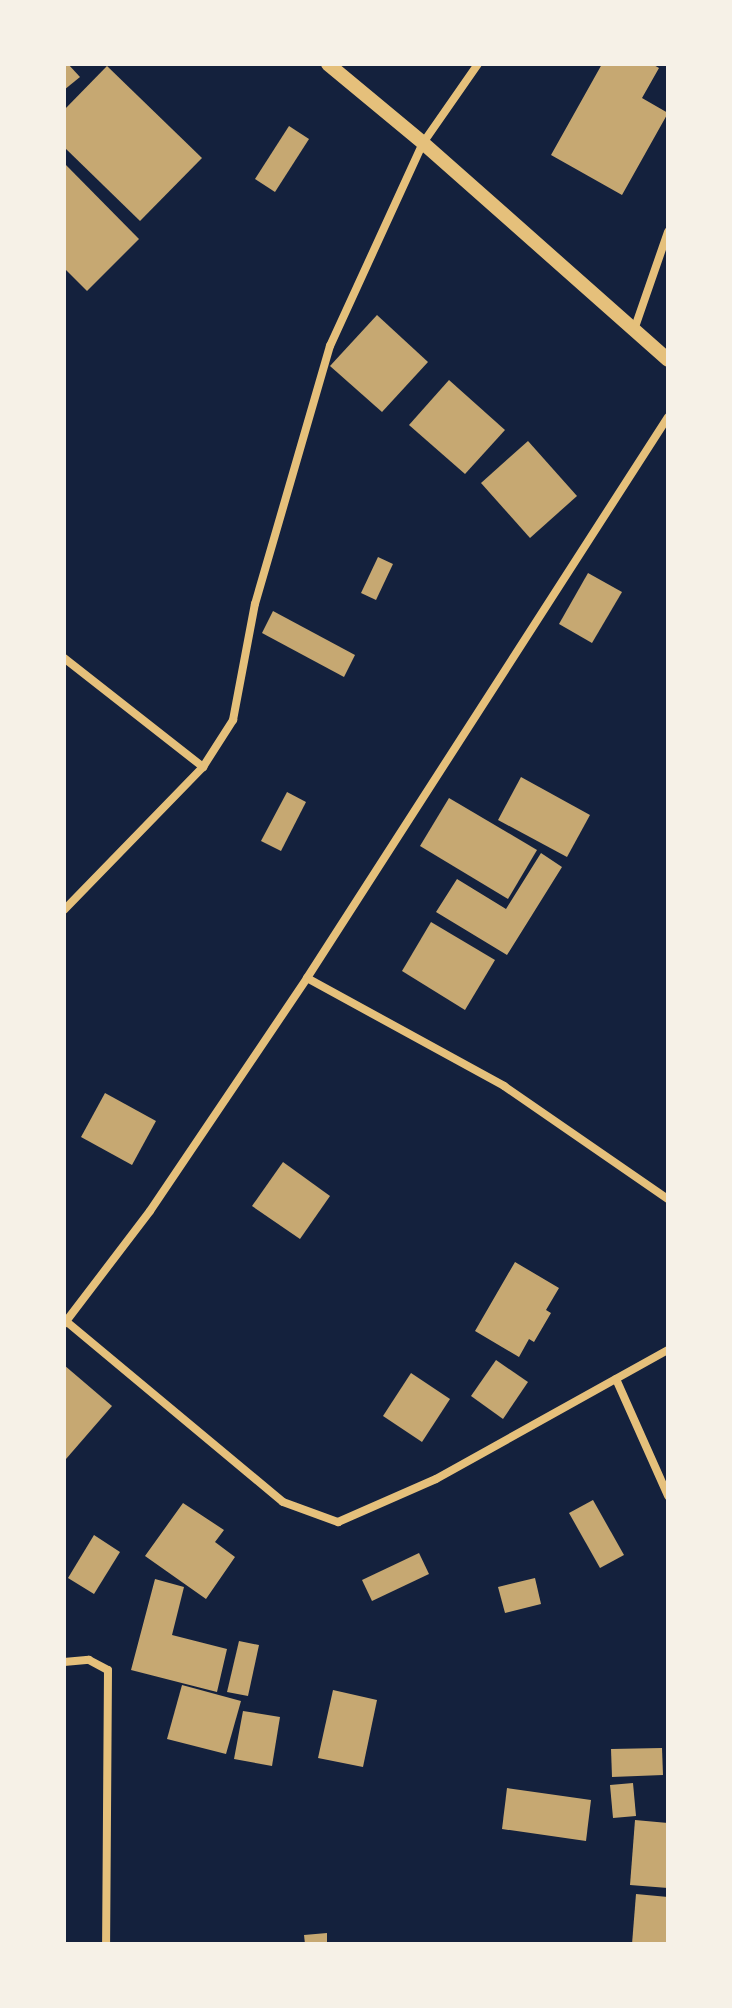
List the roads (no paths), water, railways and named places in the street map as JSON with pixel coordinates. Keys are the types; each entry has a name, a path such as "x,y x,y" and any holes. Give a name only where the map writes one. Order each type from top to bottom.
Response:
{"street":[{"path":"328,64 423,143 668,360"},
{"path":"64,910 203,767 233,720 255,604 330,346 423,143 478,64"},
{"path":"634,330 668,232"},
{"path":"668,417 307,978 150,1211 66,1323 283,1502 338,1522 436,1479 668,1350"},
{"path":"64,658 203,767"},
{"path":"307,978 504,1086 668,1199"},
{"path":"616,1379 668,1496"},
{"path":"64,1662 89,1660 108,1670 106,1944"}]}
